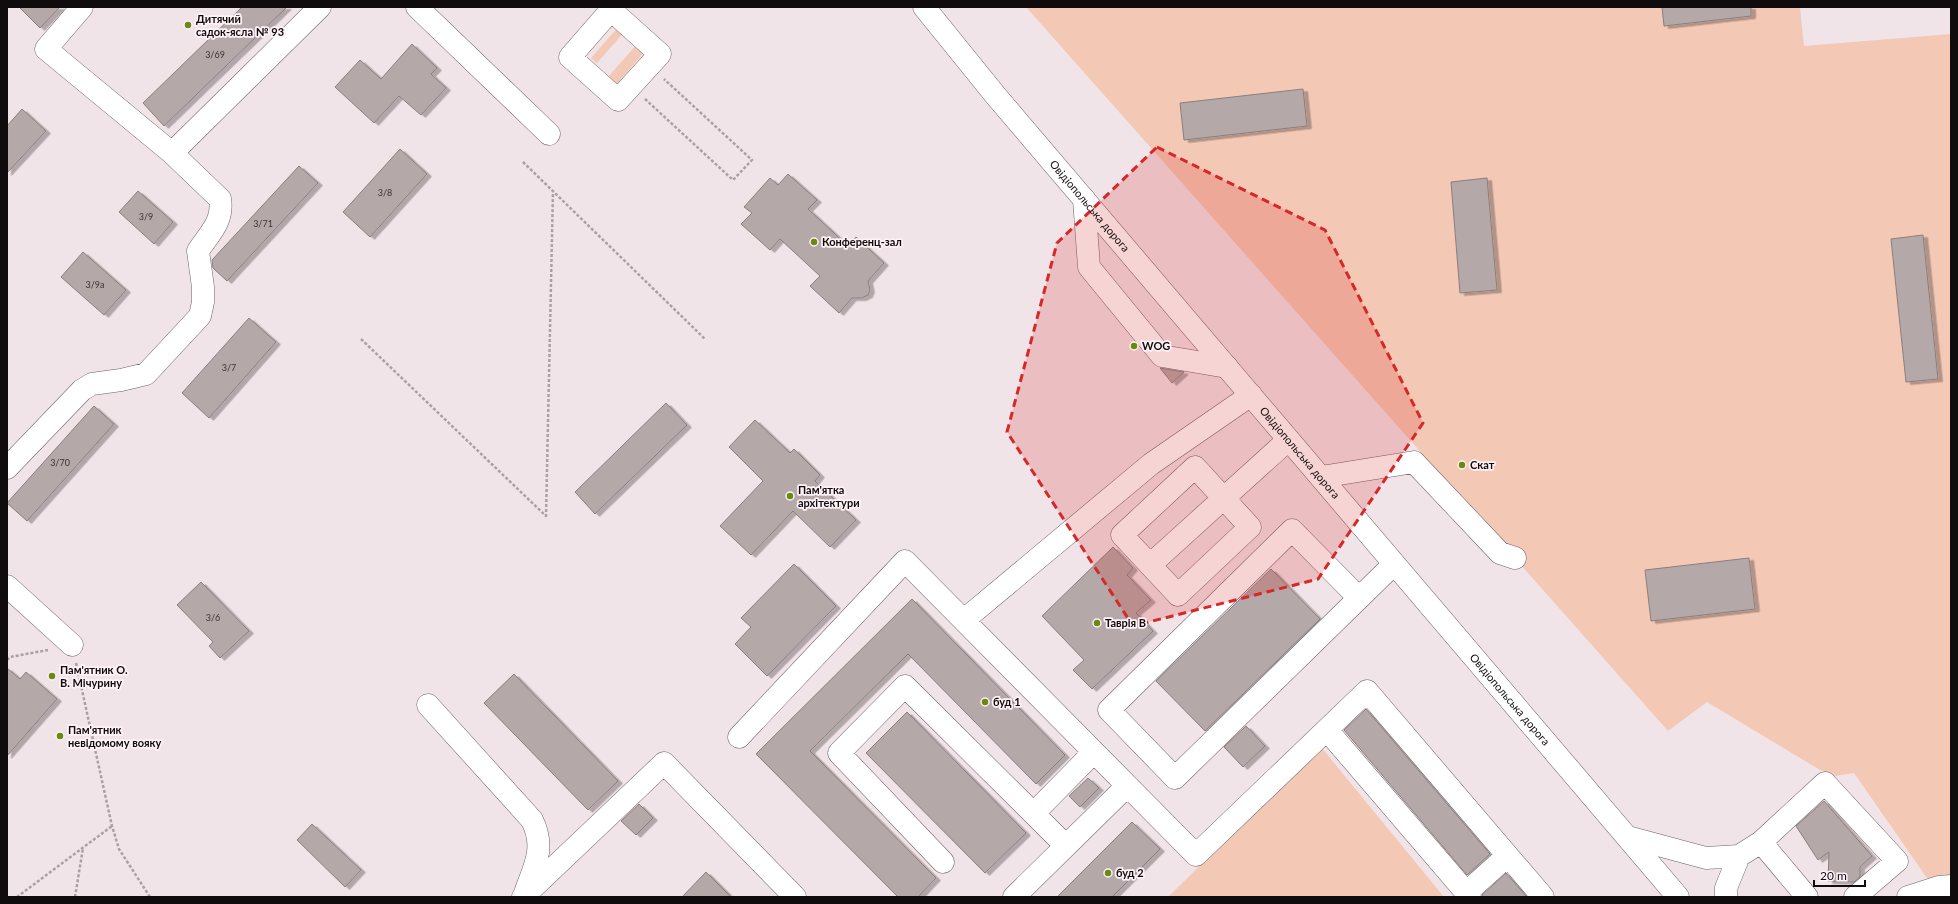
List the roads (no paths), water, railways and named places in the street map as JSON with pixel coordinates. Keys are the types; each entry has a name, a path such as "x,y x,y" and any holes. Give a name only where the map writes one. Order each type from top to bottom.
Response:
{"main road":[{"path":"7,468 82,390 92,384 121,380 146,374 200,316 203,302 203,287 198,251 220,218 222,208 220,199 172,153 46,49 82,7"},
{"path":"172,153 320,7"},
{"path":"417,7 549,134"},
{"name":"Овідіопольська дорога","path":"924,7 996,96 1678,897"},
{"path":"611,10 660,54 631,86 618,100 570,57 611,10"},
{"path":"1084,199 1089,267 1162,356 1227,367"},
{"path":"964,620 1151,464 1251,395"},
{"path":"1150,565 1288,440"},
{"path":"1321,477 1414,462 1500,553 1515,558"},
{"path":"1195,467 1224,498 1250,527 1178,595 1122,535 1195,467"},
{"path":"1118,491 1142,516"},
{"path":"1359,598 1292,530 1109,710 1175,778 1394,564"},
{"path":"739,737 905,561 1196,855 1367,692 1543,897"},
{"path":"7,586 72,645"},
{"path":"943,862 839,753 905,686 1066,846"},
{"path":"428,705 532,820 537,831 539,845 537,861 523,897"},
{"path":"1327,730 1468,895 1507,856"},
{"path":"1034,813 1094,752"},
{"path":"523,897 664,762 795,897"},
{"path":"1628,838 1706,858 1739,856 1762,842 1825,783 1897,861 1855,897"},
{"path":"1014,897 1128,786"},
{"path":"1762,842 1807,897"},
{"path":"1726,897 1726,888 1739,856"},
{"path":"1908,897 1939,887 1951,886"}],"place":[{"name":"Дитячий садок-ясла № 93","path":"188,25"},
{"name":"Конференц-зал","path":"814,242"},
{"name":"WOG","path":"1134,346"},
{"name":"Скат","path":"1462,465"},
{"name":"Пам'ятка архітектури","path":"790,496"},
{"name":"Таврія В","path":"1097,623"},
{"name":"Пам'ятник О. В. Мічурину","path":"52,676"},
{"name":"буд 1","path":"985,702"},
{"name":"Пам'ятник невідомому вояку","path":"60,736"},
{"name":"буд 2","path":"1108,873"}]}
